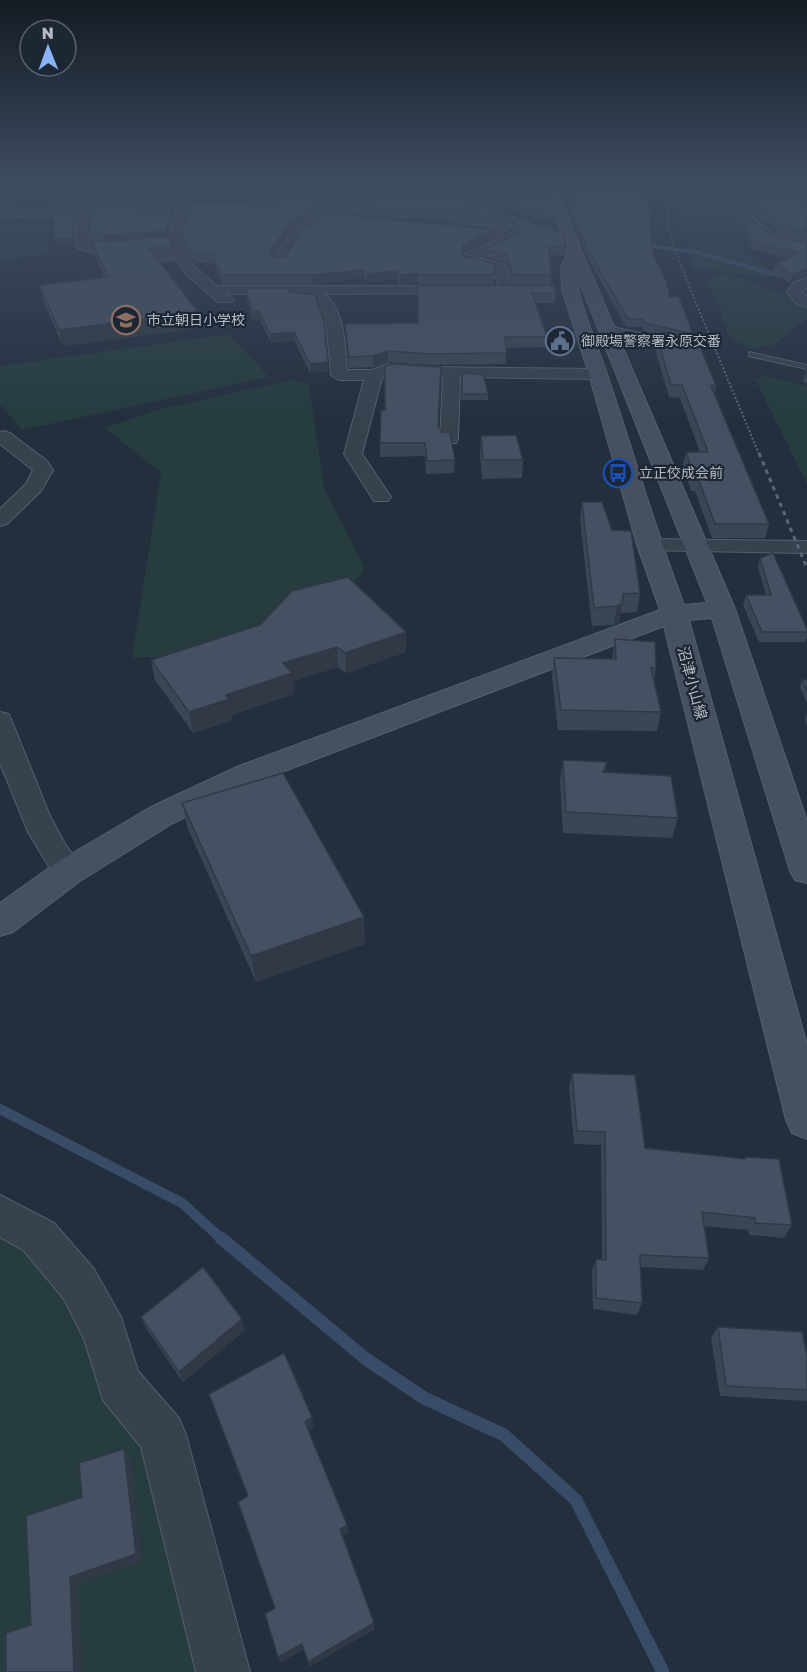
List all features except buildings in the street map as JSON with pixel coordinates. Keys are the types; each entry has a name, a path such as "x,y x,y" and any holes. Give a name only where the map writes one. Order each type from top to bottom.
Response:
{"main road":[{"name":"沼津小山線","path":"569,264 564,290 598,374 649,545 674,614 807,1120"},
{"path":"580,264 698,545 722,609 807,871"},
{"path":"0,922 68,872 162,815 250,773 674,614 722,609"}],"street":[{"path":"184,264 223,299 317,295 325,301 335,331 339,375 374,375 388,369 598,374"},
{"path":"486,264 501,268 505,289"},
{"path":"807,282 797,288 794,293 807,303"},
{"path":"212,290 471,289"},
{"path":"449,439 453,372"},
{"path":"374,375 353,454 381,497"},
{"path":"0,520 34,487 43,470 40,465 3,436"},
{"path":"649,545 807,547"},
{"path":"0,720 6,733 10,753 56,857 68,872"},
{"path":"0,1215 39,1237 80,1284 105,1333 119,1384 162,1435 223,1672"}],"lane":[{"path":"607,327 677,343"},
{"path":"752,354 807,367"}],"green space":[{"path":"692,264 763,264 774,274 766,277 693,268"},
{"path":"727,273 807,304 807,318 774,345 749,349 729,337 717,300 707,280"},
{"path":"229,334 269,377 22,430 0,405 0,366"},
{"path":"767,376 807,386 807,484 755,379"},
{"path":"290,380 309,385 324,488 365,568 349,589 214,654 132,658 161,473 105,428 153,411"},
{"path":"0,1232 55,1275 153,1444 206,1672 0,1672"}],"waterway":[{"path":"738,264 807,283"},
{"path":"0,1109 182,1203 223,1240"},
{"path":"221,1238 366,1359 424,1398 504,1435 576,1500 663,1672"}],"railway":[{"path":"681,264 759,454"},
{"path":"759,453 807,568"}],"place":[{"name":"市立朝日小学校","path":"126,320"},
{"name":"御殿場警察署永原交番","path":"560,341"},
{"name":"立正佼成会前","path":"618,473"}]}
